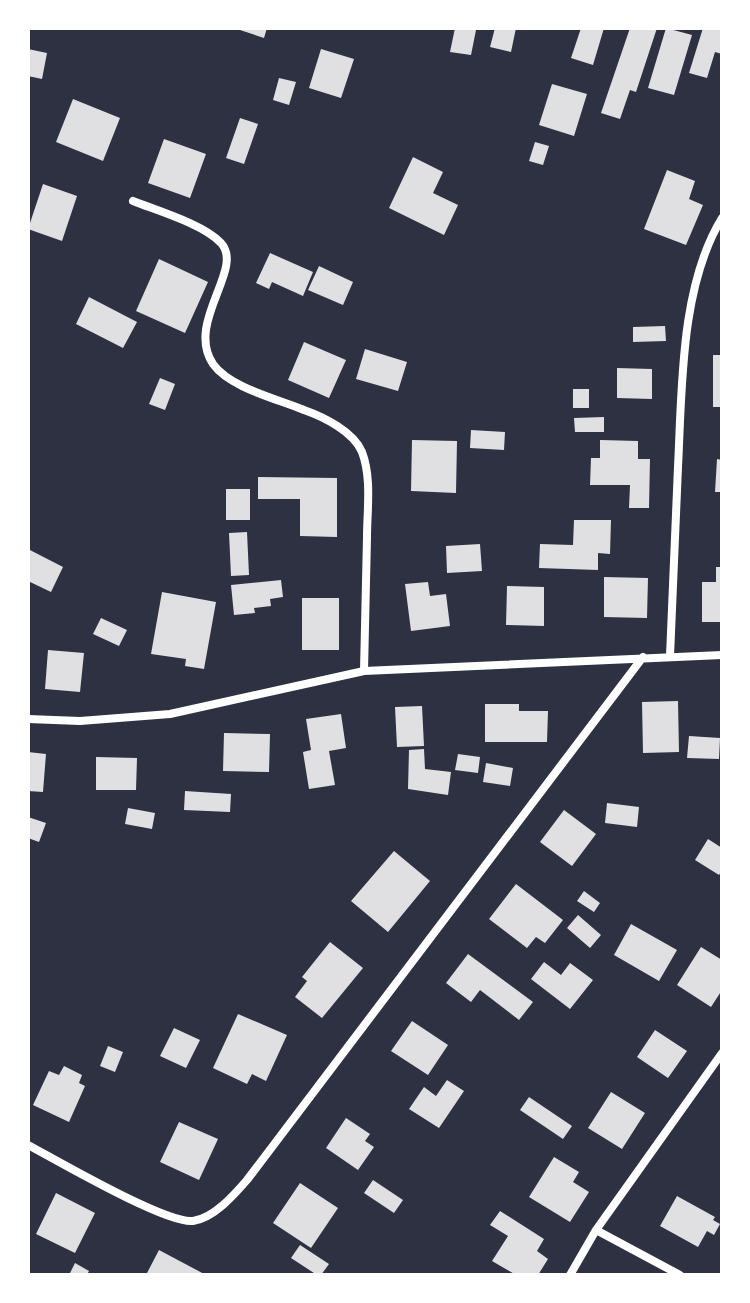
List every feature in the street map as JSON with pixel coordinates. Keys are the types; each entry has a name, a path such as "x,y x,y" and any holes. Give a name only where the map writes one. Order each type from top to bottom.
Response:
{"street":[{"path":"133,201 203,231 223,244 227,256 224,278 205,320 207,348 214,364 233,382 321,417 350,437 362,451 368,486 364,671"},
{"path":"670,656 684,340 700,271 713,232 722,218"},
{"path":"28,719 80,721 170,714 364,671 722,655"},
{"path":"28,1145 163,1215 193,1221 223,1206 247,1180 643,657"},
{"path":"570,1275 596,1230 722,1053"},
{"path":"596,1230 680,1275"}],"building":[{"path":"234,28 267,28 264,38"},
{"path":"455,28 476,30 471,55 450,52"},
{"path":"495,28 516,28 511,52 490,47"},
{"path":"581,28 604,28 593,65 571,58"},
{"path":"630,28 657,28 636,92 630,90 620,119 601,113"},
{"path":"666,28 692,35 674,95 648,88"},
{"path":"703,28 722,30 722,54 715,52 707,78 689,73"},
{"path":"28,49 47,53 42,79 28,76"},
{"path":"321,49 354,59 341,98 309,88"},
{"path":"279,78 296,82 289,105 273,100"},
{"path":"552,84 587,94 574,136 539,125"},
{"path":"73,99 120,118 103,161 56,142"},
{"path":"240,118 258,124 244,164 226,158"},
{"path":"164,139 206,154 190,198 148,183"},
{"path":"535,142 549,146 543,165 529,161"},
{"path":"413,157 443,172 433,193 458,205 444,235 389,208"},
{"path":"667,170 695,181 689,199 703,205 686,245 644,229"},
{"path":"43,184 77,196 62,241 28,229"},
{"path":"270,253 313,272 303,296 272,282 269,289 256,283"},
{"path":"159,259 208,282 185,333 136,311"},
{"path":"319,266 353,282 343,305 308,290"},
{"path":"89,297 137,322 123,348 76,324"},
{"path":"665,326 666,341 633,342 633,327"},
{"path":"304,342 346,360 329,398 288,380"},
{"path":"365,349 407,362 398,391 356,379"},
{"path":"713,355 722,355 722,407 713,407"},
{"path":"617,368 652,369 652,399 617,398"},
{"path":"160,378 175,384 165,410 149,404"},
{"path":"573,389 589,389 589,408 573,408"},
{"path":"604,417 604,432 575,432 574,418"},
{"path":"471,430 505,432 504,450 470,448"},
{"path":"412,440 457,441 456,493 411,491"},
{"path":"600,440 638,441 638,459 650,459 649,508 629,508 630,485 590,485 591,458 600,458"},
{"path":"717,459 722,460 722,492 715,492"},
{"path":"258,477 337,478 337,537 300,536 300,499 258,499"},
{"path":"226,489 250,489 250,520 226,520"},
{"path":"574,520 611,520 610,554 598,553 598,570 539,568 540,544 573,545"},
{"path":"247,532 249,575 231,576 229,533"},
{"path":"480,544 482,571 447,573 446,546"},
{"path":"28,549 63,567 51,592 28,581"},
{"path":"716,567 722,567 722,622 702,622 702,582 716,582"},
{"path":"604,577 648,578 647,618 604,617"},
{"path":"281,580 283,597 270,599 271,606 254,608 255,613 234,615 231,585"},
{"path":"428,582 430,596 446,594 450,626 411,631 405,584"},
{"path":"507,586 544,587 544,626 506,625"},
{"path":"162,592 216,602 204,669 185,666 186,659 151,654"},
{"path":"302,598 339,598 339,650 302,650"},
{"path":"101,618 127,630 119,646 93,634"},
{"path":"48,650 84,653 80,692 45,689"},
{"path":"678,701 679,752 643,753 642,702"},
{"path":"485,704 519,704 519,711 548,711 547,742 485,742"},
{"path":"422,706 424,746 397,747 395,707"},
{"path":"341,714 346,748 329,751 335,785 309,789 303,752 311,750 306,719"},
{"path":"224,733 270,734 269,772 223,771"},
{"path":"689,736 720,738 719,759 687,758"},
{"path":"424,749 425,769 451,772 448,795 408,789 409,750"},
{"path":"28,752 46,754 43,792 28,791"},
{"path":"458,754 480,757 478,773 455,770"},
{"path":"96,757 137,758 136,790 96,790"},
{"path":"486,763 513,768 510,786 483,782"},
{"path":"185,791 231,794 230,812 184,810"},
{"path":"607,803 639,807 637,827 605,823"},
{"path":"128,808 155,813 152,829 125,824"},
{"path":"564,810 596,834 572,866 540,842"},
{"path":"28,817 46,823 39,842 28,838"},
{"path":"708,839 722,848 722,870 719,875 695,860"},
{"path":"394,851 430,881 388,932 351,901"},
{"path":"516,884 563,920 545,943 536,937 527,948 489,919"},
{"path":"584,891 600,903 594,912 577,901"},
{"path":"578,915 601,935 590,948 567,928"},
{"path":"631,924 677,950 659,981 614,955"},
{"path":"330,942 363,968 322,1018 295,997 307,981 302,977"},
{"path":"701,947 722,960 722,990 711,1007 677,985"},
{"path":"468,954 533,1002 519,1020 480,990 471,1002 446,983"},
{"path":"544,962 561,975 570,963 593,980 570,1009 531,979"},
{"path":"238,1014 287,1035 266,1081 252,1074 247,1084 213,1068"},
{"path":"412,1021 448,1045 428,1075 391,1051"},
{"path":"174,1028 200,1040 186,1068 160,1056"},
{"path":"655,1030 687,1051 668,1078 637,1057"},
{"path":"108,1046 123,1052 115,1072 100,1066"},
{"path":"64,1066 82,1075 79,1083 85,1086 69,1122 33,1105 49,1071 59,1075"},
{"path":"447,1080 464,1091 439,1128 409,1109 424,1087 436,1096"},
{"path":"611,1092 645,1113 622,1149 588,1128"},
{"path":"529,1097 572,1126 563,1139 520,1110"},
{"path":"346,1118 370,1134 365,1141 374,1147 358,1170 326,1148"},
{"path":"179,1122 218,1139 199,1180 160,1162"},
{"path":"554,1157 579,1172 573,1182 589,1192 570,1222 529,1197"},
{"path":"373,1180 403,1200 394,1213 364,1193"},
{"path":"300,1183 338,1208 311,1248 273,1223"},
{"path":"56,1193 95,1213 75,1253 36,1234"},
{"path":"677,1196 715,1217 713,1220 720,1224 714,1235 707,1231 698,1247 660,1226"},
{"path":"500,1211 544,1239 537,1251 548,1259 538,1275 516,1275 492,1261 508,1236 490,1225"},
{"path":"300,1245 329,1264 321,1275 291,1258"},
{"path":"159,1250 206,1275 146,1275"},
{"path":"75,1263 89,1271 87,1275 69,1275"}]}
